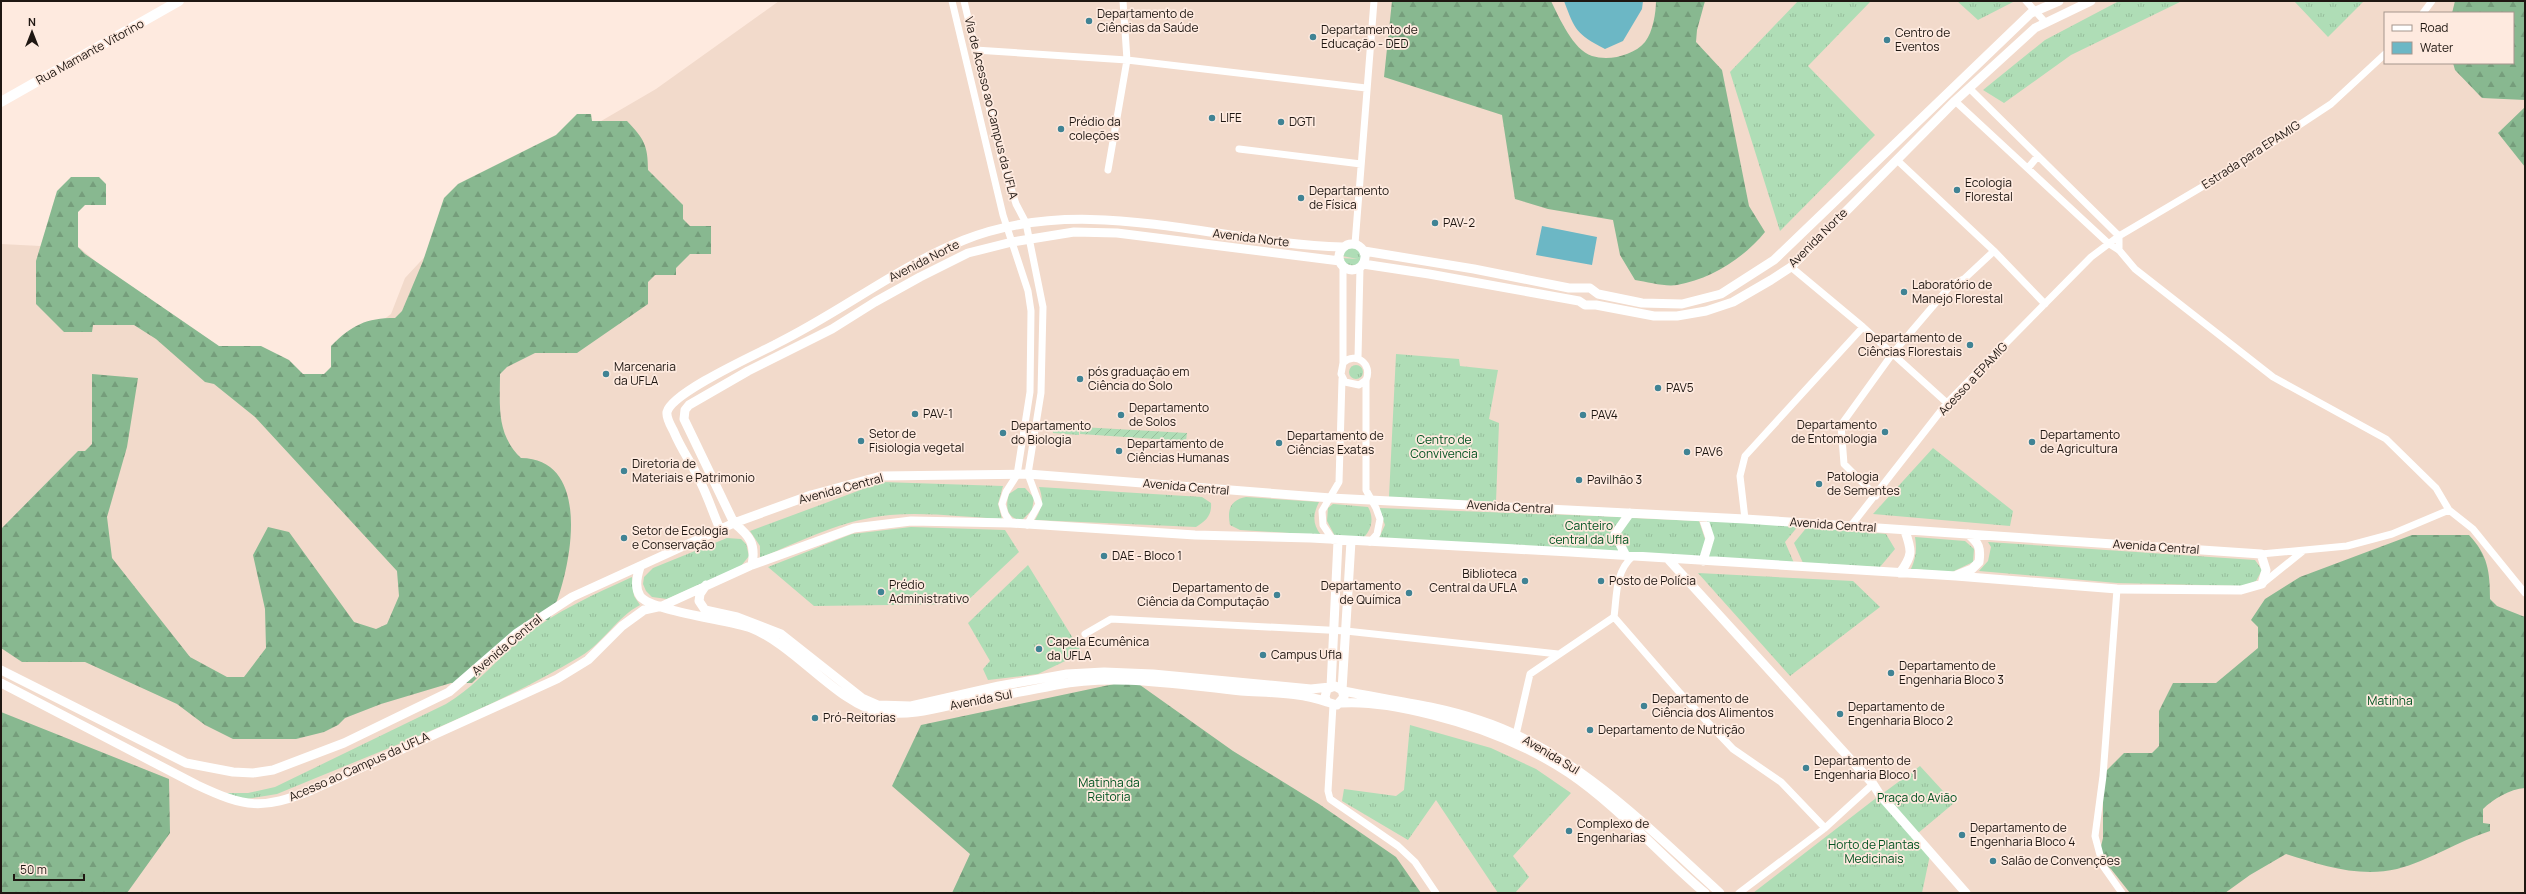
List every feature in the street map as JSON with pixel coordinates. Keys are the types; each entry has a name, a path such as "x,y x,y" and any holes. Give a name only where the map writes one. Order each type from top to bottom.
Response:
{"main road":[{"name":"Rua Mamante Vitorino","path":"1,102 178,1"}],"street":[{"name":"Via de Acesso ao Campus da UFLA","path":"952,1 1007,227 1028,291 1031,311 1030,392 1018,475"},
{"name":"Via de Acesso ao Campus da UFLA","path":"964,1 1001,157 1016,204 1026,223 1043,315 1041,393 1028,474"},
{"path":"1108,170 1127,60 1122,1"},
{"path":"1355,244 1374,1"},
{"path":"2026,1 2046,23"},
{"name":"Avenida Norte","path":"1364,251 1581,288 1590,288 1598,294 1642,303 1682,304 1721,294 1774,260 1785,251 1878,158 2036,11 2058,1"},
{"name":"Avenida Norte","path":"1361,266 1429,274 1654,316 1706,311 1733,302 1788,269 1797,258 1955,101 2035,28 2091,1"},
{"path":"2424,12 2432,1"},
{"path":"975,50 1127,60 1366,88"},
{"name":"Estrada para EPAMIG","path":"2108,243 2234,168 2331,104 2384,55"},
{"path":"1969,88 2119,236 2119,250"},
{"path":"1955,101 2108,243 2119,250 2135,269 2273,377 2386,439 2436,488 2450,510 2472,529 2525,593"},
{"path":"1239,149 1361,164"},
{"path":"2028,168 2038,156"},
{"path":"1897,160 1994,251 2045,304"},
{"name":"Avenida Norte","path":"720,529 702,485 668,418 667,412 671,405 690,390 791,337 910,266 966,240 1007,227 1026,223 1082,218 1344,247"},
{"name":"Avenida Norte","path":"734,523 684,419 686,407 748,371 832,329 875,302 920,277 968,254 1012,242 1074,232 1117,233 1341,263"},
{"name":"Acesso a EPAMIG","path":"1850,527 1876,496 1947,403 2091,257 2108,243"},
{"path":"1344,363 1340,254 1344,247 1355,244"},
{"path":"1355,244 1364,251 1365,258 1361,266 1358,358"},
{"path":"1785,251 1793,253 1797,258"},
{"path":"1876,496 1844,464 1841,425 1892,353 1951,285 1964,279 1994,251"},
{"path":"1774,260 1776,268 1788,269 1863,327 1947,403"},
{"path":"1341,263 1351,269 1361,266"},
{"path":"1579,301 1578,294 1581,288"},
{"path":"1592,305 1598,294"},
{"path":"1745,519 1740,476 1745,456 1863,327"},
{"path":"1370,542 1378,534 1380,524 1376,508 1366,490 1367,366 1358,358 1350,359 1344,363 1341,368 1339,482 1331,498 1324,506 1322,518 1323,526 1335,540 1335,631 1330,687 1325,694 1334,703 1328,790 1330,799 1398,846 1415,862 1436,893"},
{"path":"1342,379 1354,386 1366,380"},
{"path":"1027,525 1039,504 1028,474"},
{"name":"Avenida Central","path":"1,670 186,763 207,769 246,773 273,770 307,759 458,686 517,633 572,597 734,523 811,496 881,476 1028,474 1371,501 1745,519 2261,554"},
{"path":"1011,524 1005,514 1002,504 1006,492 1018,475"},
{"path":"2262,584 2266,570 2261,554 2347,546 2392,534 2450,510"},
{"path":"1630,513 1615,534 1630,556"},
{"path":"1703,517 1710,538 1703,561"},
{"path":"662,606 752,565 854,528 911,521 1011,524 1630,556 1956,576 2117,589 2241,590 2262,584 2303,551"},
{"path":"734,523 747,534 754,543 755,553 752,565"},
{"path":"1900,573 1910,560 1911,550 1905,531"},
{"path":"1956,576 1972,569 1979,562 1981,552 1978,543 1968,534"},
{"path":"1334,703 1344,698 1342,690 1352,541"},
{"path":"1630,556 1624,564 1618,577 1614,616 1680,693 1733,749 1781,782 1825,828"},
{"path":"1668,559 1873,784 1886,803 1966,893"},
{"name":"Avenida Sul","path":"640,567 636,584 640,597 646,602 682,613 750,628 763,634 797,656 854,701 880,712 924,711 1057,685 1106,680 1133,680 1291,695 1334,703 1385,705 1454,720 1515,738 1551,752 1596,783 1720,893"},
{"name":"Avenida Sul","path":"706,585 700,594 699,601 705,610 737,617 781,634 862,698 878,705 911,706 998,686 1092,672 1153,674 1312,689 1330,687"},
{"path":"2117,589 2103,776 2096,836 2103,866 2122,893"},
{"name":"Acesso ao Campus da UFLA","path":"1,684 220,796 267,805 281,802 312,790 557,679 588,660 634,616 644,610 662,606"},
{"path":"1515,738 1530,674 1614,616"},
{"path":"1085,634 1111,619 1346,631 1558,654"},
{"path":"1330,687 1337,686 1342,690"},
{"name":"Avenida Sul","path":"1342,690 1437,708 1481,720 1515,738 1592,791 1705,893"},
{"path":"1739,893 1825,828 1873,784"}],"shaded area":[{"name":"Campus Ufla","path":"779,1 2525,1 2525,893 1,893 1,244 80,248 278,418 326,388 355,341 391,314 405,278 432,249 572,138 656,89"}],"green space":[{"path":"1392,1 1551,1 1562,24 1579,47 1585,53 1592,56 1606,58 1627,54 1640,47 1645,42 1652,28 1655,16 1656,1 1705,1 1697,30 1696,42 1722,70 1749,206 1765,232 1737,259 1702,278 1677,285 1662,285 1635,280 1620,255 1613,220 1548,209 1515,199 1502,115 1384,77"},
{"path":"1798,1 1871,1 1808,66 1875,135 1780,231 1730,72"},
{"path":"1957,1 2015,1 1978,20"},
{"path":"2119,1 2182,1 2071,55 2004,103 1983,90 2045,40"},
{"path":"2294,1 2364,1 2328,37"},
{"path":"2455,1 2525,1 2525,100 2482,98 2455,70 2453,64 2514,64 2514,12 2452,12"},
{"path":"2525,107 2525,167 2498,133"},
{"path":"577,114 591,114 592,121 627,121 644,143 647,154 648,170 683,205 683,219 690,226 711,226 711,254 690,254 676,268 676,275 655,275 648,282 648,304 577,353 535,353 507,367 500,374 501,419 507,439 521,458 545,464 560,478 568,499 571,524 569,551 564,577 557,601 549,620 535,620 507,641 500,655 472,683 451,683 381,704 345,718 338,725 324,732 296,739 233,739 205,725 177,704 85,662 22,662 1,648 1,529 78,451 85,451 92,444 92,374 138,378 127,447 107,517 112,558 190,657 227,677 244,677 266,648 265,609 253,555 268,527 289,532 354,622 376,629 387,624 399,596 397,571 255,417 214,384 205,382 156,339 134,325 93,325 92,332 64,332 36,304 36,261 57,191 71,177 99,177 106,184 106,205 85,205 78,212 78,247 85,254 219,346 261,346 289,360 303,374 324,374 331,367 331,346 346,333 368,321 395,318 402,311 423,261 444,198 458,184 556,135"},
{"path":"1350,246 1360,248 1363,260 1357,266 1344,264 1341,258 1358,259 1342,256 1344,250"},
{"name":"Centro de Convivencia","path":"1396,354 1459,359 1460,366 1498,370 1489,419 1499,423 1496,502 1389,497"},
{"path":"1353,365 1359,365 1363,369 1363,375 1359,379 1353,379 1349,375 1349,369"},
{"path":"1052,425 1079,427 1079,435 1053,433"},
{"path":"1081,427 1187,433 1186,441 1080,434"},
{"path":"1933,448 2013,511 2010,526 1873,514"},
{"path":"882,482 1003,486 998,504 1002,519 918,514 873,517 839,526 760,558 760,546 750,531"},
{"path":"1039,487 1202,497 1211,503 1211,507 1208,517 1196,527 1035,520 1042,504"},
{"path":"1018,488 1025,488 1034,498 1032,510 1022,520 1010,515 1007,508 1009,494"},
{"path":"1246,497 1319,502 1314,519 1316,527 1321,535 1240,530 1230,525 1229,515 1231,506 1241,498"},
{"path":"1333,504 1368,507 1371,515 1371,523 1367,534 1364,537 1335,536 1327,521 1328,508"},
{"name":"Canteiro central da Ufla","path":"1379,508 1622,517 1610,534 1621,553 1379,538 1385,525"},
{"path":"1631,518 1699,521 1706,542 1700,558 1628,552 1617,533"},
{"path":"1707,521 1799,525 1785,542 1794,563 1707,559"},
{"path":"911,527 1005,530 1019,552 964,604 814,606 768,567 852,534"},
{"path":"1807,527 1886,534 1895,549 1880,567 1803,563 1794,543"},
{"name":"Matinha","path":"2412,535 2469,535 2480,550 2487,564 2490,599 2497,606 2525,617 2525,788 2514,790 2502,795 2483,809 2483,823 2490,824 2490,831 2466,840 2421,861 2397,869 2369,872 2354,871 2326,866 2286,854 2250,875 2225,893 2130,893 2111,869 2098,859 2103,838 2103,774 2124,753 2152,753 2159,746 2159,711 2173,683 2216,683 2258,648 2258,627 2251,620 2265,599 2300,577"},
{"path":"1915,537 1965,541 1974,549 1973,562 1952,572 1911,569 1916,554"},
{"path":"727,538 741,539 746,544 749,556 741,566 667,599 652,597 646,591 643,584 644,577 653,568"},
{"path":"1988,542 2255,560 2262,570 2256,581 2244,586 2117,583 1979,571 1988,561 1991,547"},
{"path":"1028,565 1082,653 1038,674 988,680 983,669 990,661 968,623"},
{"path":"1698,573 1853,581 1880,607 1790,676"},
{"path":"632,577 634,596 640,605 624,616 589,651 545,677 508,696 432,730 277,794 247,799 219,793 248,793 275,787 446,704 466,690 512,646 535,628 575,604"},
{"name":"Matinha da Reitoria","path":"1133,680 1233,751 1319,804 1396,857 1421,893 952,893 970,854 892,786 921,725"},
{"path":"1,712 169,779 170,833 127,893 1,893"},
{"path":"1410,725 1491,748 1536,769 1571,793 1513,856 1529,877 1515,893 1498,893 1436,800 1408,840 1342,801 1344,789 1396,796 1404,790"},
{"name":"Praça do Avião","path":"1920,766 1954,803 1917,834 1882,794"},
{"name":"Horto de Plantas Medicinais","path":"1880,795 1930,855 1922,893 1753,893"}],"water":[{"path":"1564,1 1643,1 1642,9 1623,41 1605,49 1582,35 1574,25"},
{"path":"1542,226 1597,237 1592,265 1536,255"}],"place":[{"name":"Departamento de Ciências da Saúde","path":"1089,21"},
{"name":"Departamento de Educação - DED","path":"1313,37"},
{"name":"Centro de Eventos","path":"1887,40"},
{"name":"LIFE","path":"1212,118"},
{"name":"DGTI","path":"1281,122"},
{"name":"Prédio da coleções","path":"1061,129"},
{"name":"Ecologia Florestal","path":"1957,190"},
{"name":"Departamento de Física","path":"1301,198"},
{"name":"PAV-2","path":"1435,223"},
{"name":"Laboratório de Manejo Florestal","path":"1904,292"},
{"name":"Departamento de Ciências Florestais","path":"1970,345"},
{"name":"Marcenaria da UFLA","path":"606,374"},
{"name":"pós graduação em Ciência do Solo","path":"1080,379"},
{"name":"PAV5","path":"1658,388"},
{"name":"PAV-1","path":"915,414"},
{"name":"Departamento de Solos","path":"1121,415"},
{"name":"PAV4","path":"1583,415"},
{"name":"Departamento de Entomologia","path":"1885,432"},
{"name":"Departamento do Biologia","path":"1003,433"},
{"name":"Setor de Fisiologia vegetal","path":"861,441"},
{"name":"Departamento de Agricultura","path":"2032,442"},
{"name":"Departamento de Ciências Exatas","path":"1279,443"},
{"name":"Departamento de Ciências Humanas","path":"1119,451"},
{"name":"PAV6","path":"1687,452"},
{"name":"Diretoria de Materiais e Patrimonio","path":"624,471"},
{"name":"Pavilhão 3","path":"1579,480"},
{"name":"Patologia de Sementes","path":"1819,484"},
{"name":"Setor de Ecologia e Conservação","path":"624,538"},
{"name":"DAE - Bloco 1","path":"1104,556"},
{"name":"Biblioteca Central da UFLA","path":"1525,581"},
{"name":"Posto de Polícia","path":"1601,581"},
{"name":"Prédio Administrativo","path":"881,592"},
{"name":"Departamento de Química","path":"1409,593"},
{"name":"Departamento de Ciência da Computação","path":"1277,595"},
{"name":"Capela Ecumênica da UFLA","path":"1039,649"},
{"name":"Campus Ufla","path":"1263,655"},
{"name":"Departamento de Engenharia Bloco 3","path":"1891,673"},
{"name":"Departamento de Ciência dos Alimentos","path":"1644,706"},
{"name":"Departamento de Engenharia Bloco 2","path":"1840,714"},
{"name":"Pró-Reitorias","path":"815,718"},
{"name":"Departamento de Nutrição","path":"1590,730"},
{"name":"Departamento de Engenharia Bloco 1","path":"1806,768"},
{"name":"Complexo de Engenharias","path":"1569,831"},
{"name":"Departamento de Engenharia Bloco 4","path":"1962,835"},
{"name":"Salão de Convenções","path":"1993,861"}]}
